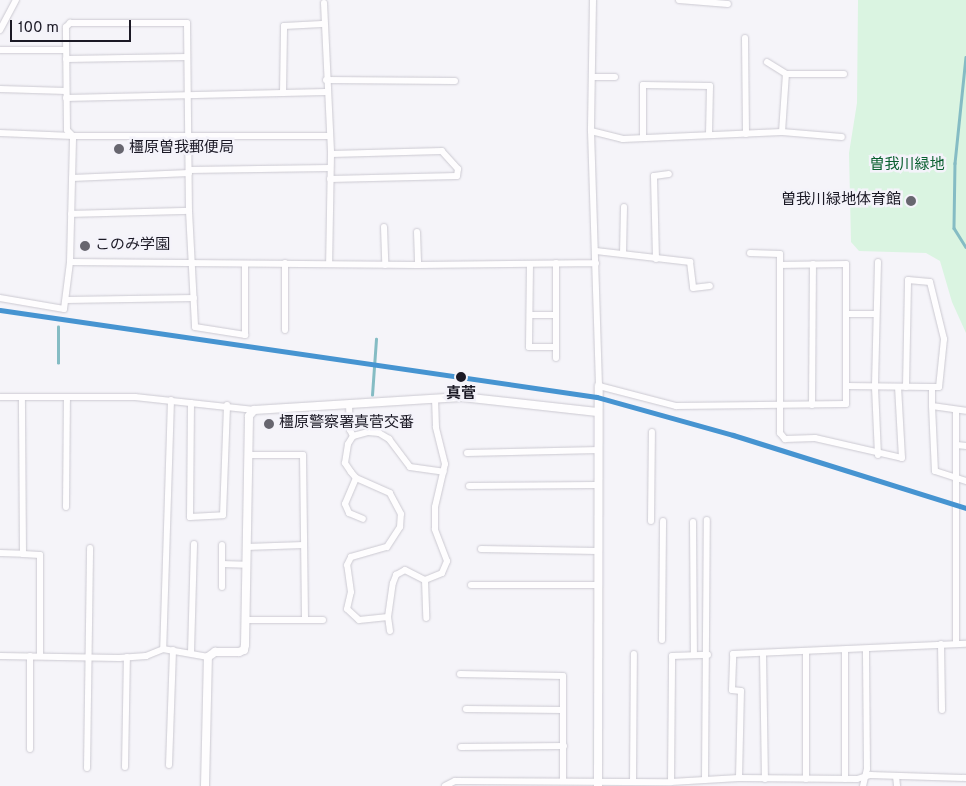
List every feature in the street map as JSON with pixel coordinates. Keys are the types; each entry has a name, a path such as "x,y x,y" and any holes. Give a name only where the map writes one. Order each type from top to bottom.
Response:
{"street":[{"path":"0,30 16,0"},
{"path":"592,0 591,131 599,386 597,412 599,450 597,485 598,784"},
{"path":"679,0 728,4"},
{"path":"324,3 322,24 328,136 331,154 328,264"},
{"path":"0,298 64,308 70,262 73,136 67,130 66,94 66,27 70,23 187,23 189,211 195,326 245,335 245,264"},
{"path":"283,93 284,26 322,24"},
{"path":"745,38 746,134"},
{"path":"0,50 65,50"},
{"path":"66,59 187,57"},
{"path":"767,62 786,74 844,74"},
{"path":"782,132 786,74"},
{"path":"592,77 615,77"},
{"path":"326,80 455,82"},
{"path":"643,138 643,85 710,86 709,136"},
{"path":"0,89 66,94 326,92"},
{"path":"591,131 623,139 782,132 842,137"},
{"path":"0,133 73,136 328,136"},
{"path":"330,179 457,176 458,170 442,151 331,154"},
{"path":"72,178 330,168"},
{"path":"656,259 654,176 668,174"},
{"path":"623,254 624,207"},
{"path":"71,214 189,211"},
{"path":"384,227 385,265"},
{"path":"417,232 418,265"},
{"path":"596,250 690,262 693,288 710,286"},
{"path":"750,252 780,254 780,433 785,440 815,438 878,455 902,458 902,387 908,280 930,282 944,339 940,387 932,388 902,387 875,387 846,386"},
{"path":"70,262 385,265 596,263"},
{"path":"878,262 875,387 878,455"},
{"path":"285,263 285,330"},
{"path":"556,263 556,358"},
{"path":"530,264 529,347 556,347"},
{"path":"812,405 813,264"},
{"path":"599,386 676,406 846,404 846,264 780,265"},
{"path":"66,300 194,298"},
{"path":"846,314 876,314"},
{"path":"530,315 556,315"},
{"path":"932,388 935,471 966,481"},
{"path":"0,397 135,397 227,405 254,410 462,397 597,412"},
{"path":"22,397 23,554"},
{"path":"66,507 67,397"},
{"path":"390,631 388,617 396,574 405,570 425,580 442,574 447,561 435,529 435,507 444,472 443,452 436,427 435,399"},
{"path":"163,649 171,400"},
{"path":"191,403 190,517 223,515 227,405"},
{"path":"349,404 350,430 353,436 345,458 356,478 390,493 399,508 400,527 387,547 351,557 347,565 351,592 347,609 360,620 388,617"},
{"path":"932,406 966,411"},
{"path":"208,657 215,652 244,650 249,416 254,410"},
{"path":"956,410 956,644"},
{"path":"353,436 368,432 379,433 389,439 410,467 444,472"},
{"path":"651,522 652,432"},
{"path":"957,445 966,446"},
{"path":"467,453 599,450"},
{"path":"249,455 303,455 306,619"},
{"path":"356,478 345,504 349,513 363,519"},
{"path":"469,486 597,485"},
{"path":"706,779 708,655 707,520"},
{"path":"662,522 662,640"},
{"path":"693,522 694,655"},
{"path":"191,652 194,544"},
{"path":"222,545 222,587"},
{"path":"246,546 304,546"},
{"path":"87,768 90,548"},
{"path":"481,549 597,550"},
{"path":"0,553 40,555 40,656"},
{"path":"222,564 246,565"},
{"path":"425,580 426,618"},
{"path":"471,585 598,585"},
{"path":"245,620 323,620"},
{"path":"941,644 942,710"},
{"path":"739,778 741,691 732,690 733,654 966,644"},
{"path":"0,656 127,657 146,656 163,649 191,652 208,657"},
{"path":"863,786 865,777 866,649"},
{"path":"169,765 173,650"},
{"path":"845,650 845,779"},
{"path":"806,651 806,779"},
{"path":"632,782 634,654"},
{"path":"763,654 765,779"},
{"path":"671,782 672,656 708,655"},
{"path":"30,656 30,750"},
{"path":"125,767 127,657"},
{"path":"205,786 208,657"},
{"path":"460,674 562,676 563,781"},
{"path":"466,710 563,710"},
{"path":"461,748 564,746"},
{"path":"896,776 896,786"},
{"path":"445,786 455,781 563,781 598,784 739,778 845,779 896,776 966,778"}],"green space":[{"name":"曽我川緑地","path":"858,0 966,0 966,333 952,302 940,261 926,253 859,251 851,242 849,153 857,103"}],"waterway":[{"path":"966,57 955,163 954,228 966,247"},
{"path":"58,327 58,363"},
{"path":"372,395 376,339"}],"transit line":[{"path":"0,310 597,397 733,435 966,508"}],"place":[{"name":"橿原曽我郵便局","path":"119,149"},
{"name":"曽我川緑地体育館","path":"911,201"},
{"name":"このみ学園","path":"85,246"},
{"name":"真菅","path":"461,377"},
{"name":"橿原警察署真菅交番","path":"269,424"}]}
